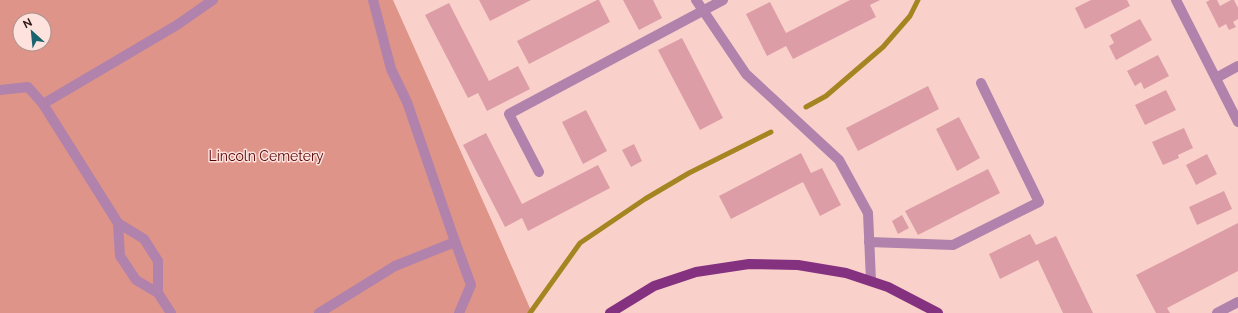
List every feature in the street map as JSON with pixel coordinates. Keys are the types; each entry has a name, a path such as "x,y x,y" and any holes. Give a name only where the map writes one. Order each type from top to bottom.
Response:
{"main road":[{"path":"610,313 654,286 696,272 749,264 798,265 846,273 888,287 938,313"}],"street":[{"path":"43,104 177,25 213,0"},
{"path":"373,0 391,69 407,102 471,285 459,313"},
{"path":"696,0 746,74 839,160 868,213 871,282"},
{"path":"539,172 509,114 723,0"},
{"path":"1176,0 1238,122"},
{"path":"1216,78 1238,66"},
{"path":"869,242 953,245 1039,202 981,83"},
{"path":"0,90 28,88 43,104 118,223 144,239 158,261 158,293"},
{"path":"118,223 120,256 136,280 158,293 171,313"},
{"path":"319,313 395,266 455,242"},
{"path":"1217,313 1238,302"}],"green space":[{"name":"Lincoln Cemetery","path":"0,0 393,0 532,313 0,313"}],"building":[{"path":"479,0 531,0 490,21"},
{"path":"599,0 610,22 529,64 517,41"},
{"path":"623,0 653,0 662,18 639,30"},
{"path":"850,0 880,0 870,5 876,17 793,59 786,46 767,56 746,14 770,2 786,33"},
{"path":"1091,0 1127,0 1130,6 1085,29 1075,8"},
{"path":"1210,0 1217,0 1220,6 1234,0 1238,8 1238,19 1233,22 1236,27 1229,30 1226,24 1219,28 1206,2"},
{"path":"449,3 489,81 518,66 530,89 487,111 478,93 468,98 425,15"},
{"path":"1140,19 1152,40 1116,60 1109,46 1114,43 1110,35"},
{"path":"682,38 723,118 700,130 658,50"},
{"path":"1158,55 1169,76 1144,89 1141,82 1135,86 1127,71"},
{"path":"928,86 939,109 858,151 846,128"},
{"path":"1166,90 1176,110 1145,125 1135,105"},
{"path":"586,110 607,151 583,164 562,122"},
{"path":"959,117 980,158 957,171 936,129"},
{"path":"1184,128 1193,148 1178,155 1179,158 1163,165 1152,142"},
{"path":"486,133 522,204 598,165 610,188 528,231 522,218 505,227 463,145"},
{"path":"634,144 642,161 631,167 622,150"},
{"path":"801,153 811,173 822,168 841,205 820,216 803,182 731,219 719,196"},
{"path":"1207,154 1217,174 1196,185 1186,165"},
{"path":"988,169 1000,193 918,235 905,211"},
{"path":"1224,191 1232,209 1197,225 1189,207"},
{"path":"902,215 909,228 898,234 892,221"},
{"path":"1238,223 1238,271 1167,308 1170,313 1156,313 1136,275"},
{"path":"1030,234 1036,245 1056,236 1093,313 1063,313 1038,260 1000,279 989,254"}],"waterway":[{"path":"806,107 826,96 883,47 910,16 918,0"},
{"path":"530,313 580,243 645,199 689,173 771,132"}]}
